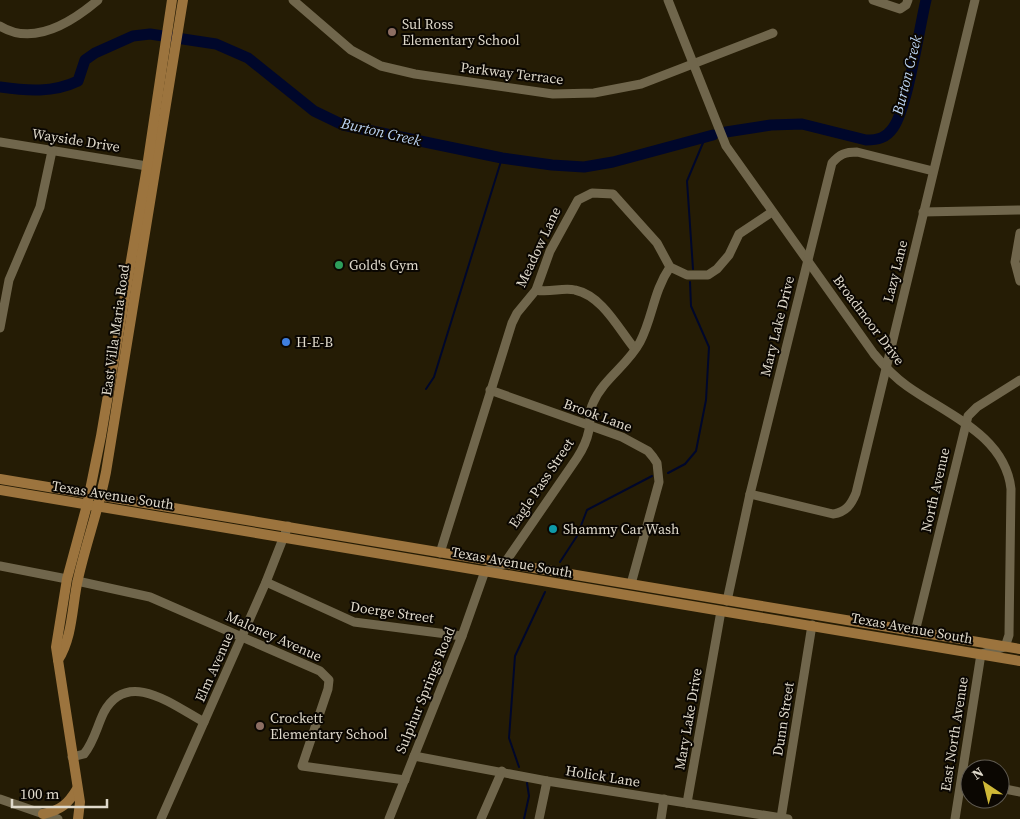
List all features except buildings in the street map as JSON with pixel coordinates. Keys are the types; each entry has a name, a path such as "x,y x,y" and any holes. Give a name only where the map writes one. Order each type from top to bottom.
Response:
{"main road":[{"name":"East Villa Maria Road","path":"172,0 174,25"},
{"name":"East Villa Maria Road","path":"72,580 102,495 170,45 174,25 183,0"},
{"name":"East Villa Maria Road","path":"78,819 80,802 56,647 90,494 151,167"},
{"name":"Texas Avenue South","path":"0,479 1020,649"},
{"name":"Texas Avenue South","path":"0,490 98,508 284,537 1020,661"},
{"path":"721,611 729,606 792,617 800,613"},
{"path":"43,814 57,811 70,802 78,789"}],"street":[{"path":"0,26 27,35 43,33 56,28 98,0"},
{"name":"Parkway Terrace","path":"293,0 351,50 381,66 415,74 553,94 580,94 641,84 773,34"},
{"name":"Broadmoor Drive","path":"668,0 726,146 807,261 886,368 907,386 964,424 994,448 1005,463 1011,489 1011,601 1009,635 1005,647"},
{"path":"874,0 900,9 906,5 908,0"},
{"name":"Lazy Lane","path":"750,494 832,514 848,507 856,493 975,0"},
{"name":"Wayside Drive","path":"0,142 151,167"},
{"path":"0,328 4,278 40,207 52,151"},
{"name":"Mary Lake Drive","path":"728,600 750,494 832,163 839,156 847,152 857,152 933,171"},
{"name":"Meadow Lane","path":"440,552 512,323 517,313 536,290 550,251 572,207 578,200 592,193 606,193 618,198 656,243 670,267"},
{"path":"923,212 1020,210"},
{"path":"670,267 687,275 708,275 722,264 739,234 772,212"},
{"path":"1020,232 1016,262 1020,281"},
{"name":"Eagle Pass Street","path":"504,564 585,445 590,427 588,416 599,392 641,341 656,293 670,267"},
{"path":"536,290 545,292 574,289 585,293 609,314 635,349"},
{"name":"North Avenue","path":"915,632 964,424 974,410 1020,380"},
{"name":"Brook Lane","path":"490,390 636,444 648,451 657,463 659,482 631,584"},
{"name":"Elm Avenue","path":"162,819 243,637 288,526"},
{"path":"485,571 504,564"},
{"name":"Maloney Avenue","path":"0,566 150,596 312,667 329,680 325,699 302,766 405,780"},
{"name":"Sulphur Springs Road","path":"388,819 462,636 485,571"},
{"name":"Doerge Street","path":"266,582 354,622 462,636"},
{"name":"Mary Lake Drive","path":"687,802 721,611"},
{"name":"Dunn Street","path":"784,818 812,626"},
{"path":"981,654 1005,647"},
{"name":"East North Avenue","path":"968,759 981,654"},
{"path":"72,757 84,754 110,702 124,692 132,690 149,693 204,722"},
{"name":"Holick Lane","path":"414,756 502,771 546,781 687,802 755,817 784,818"},
{"path":"481,819 502,771"},
{"path":"539,819 546,781"},
{"path":"0,799 58,819"},
{"path":"661,819 664,799"},
{"name":"East North Avenue","path":"954,819 960,799"}],"waterway":[{"name":"Burton Creek","path":"726,132 771,125 802,124 866,140 885,136 893,128 904,103 926,0"},
{"name":"Burton Creek","path":"0,87 40,90 69,85 78,81 85,60 95,53 133,36 150,34 216,44 248,58 314,111 343,125 502,158 552,165 584,167 613,162 713,135"},
{"path":"693,269 687,181 705,138"},
{"path":"426,389 434,377 502,158"},
{"path":"668,473 685,464 696,451 706,400 709,347 691,306 690,282"},
{"path":"560,562 577,536 587,510 652,476"},
{"path":"519,767 509,738 515,656 545,592"},
{"path":"524,819 529,796 527,783"}],"place":[{"name":"Sul Ross Elementary School","path":"392,32"},
{"name":"Gold's Gym","path":"339,265"},
{"name":"H-E-B","path":"286,342"},
{"name":"Shammy Car Wash","path":"553,529"},
{"name":"Crockett Elementary School","path":"260,726"}]}
